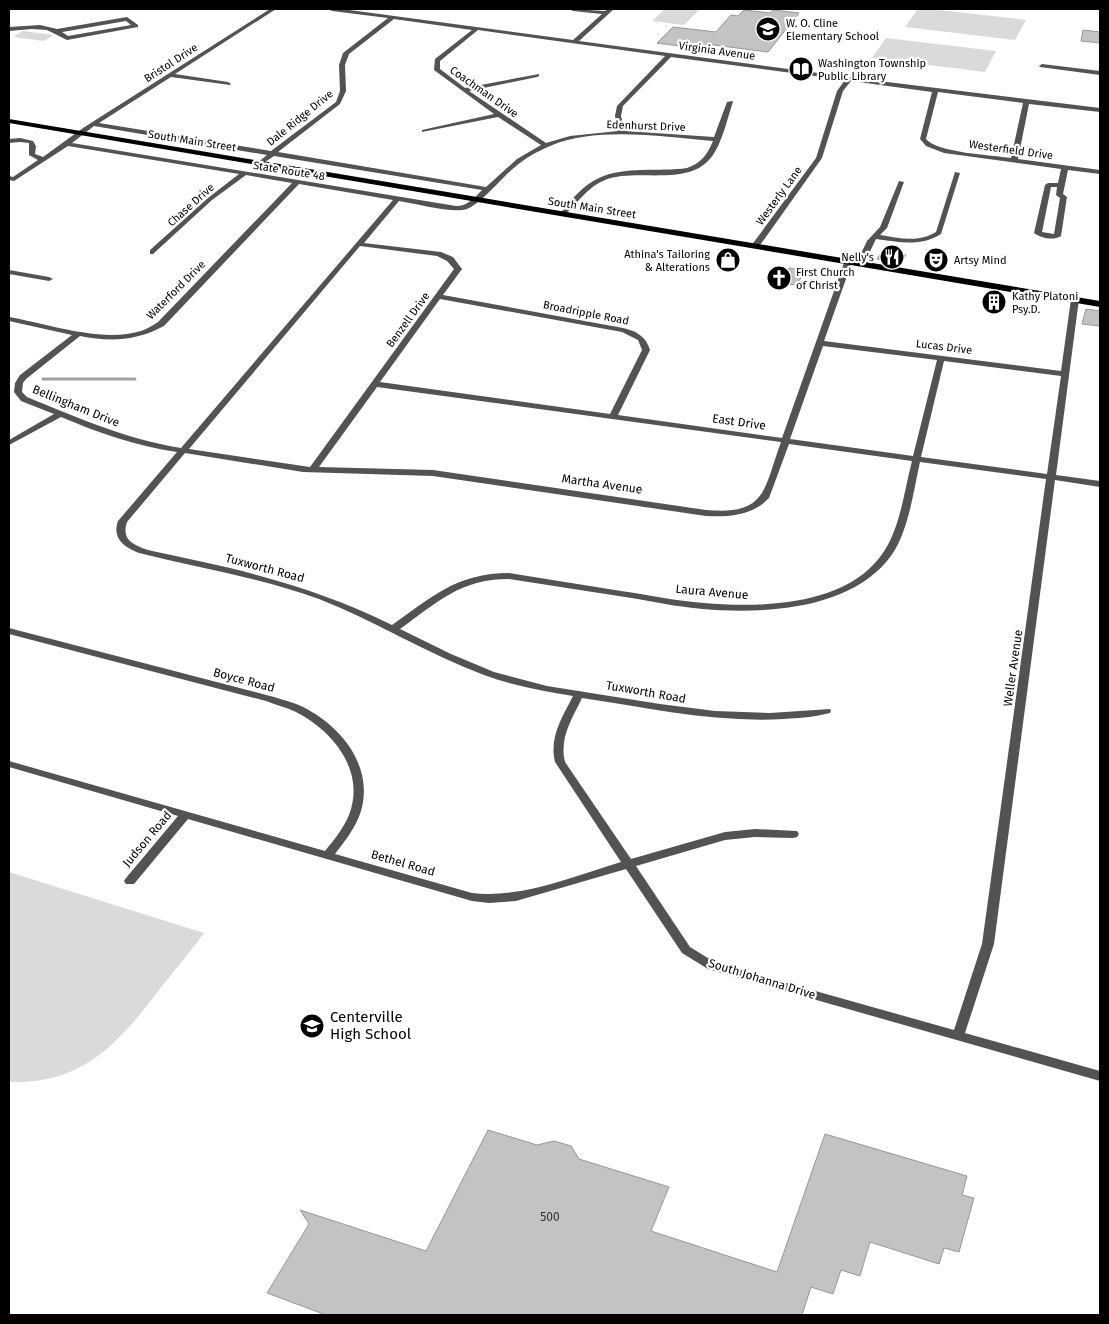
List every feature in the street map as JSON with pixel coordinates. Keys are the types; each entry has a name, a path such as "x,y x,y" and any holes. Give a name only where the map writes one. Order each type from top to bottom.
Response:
{"main road":[{"name":"South Main Street","path":"9,121 1100,304"}],"street":[{"name":"Bristol Drive","path":"9,178 14,179 94,124 273,9"},
{"name":"Virginia Avenue","path":"332,9 1026,102 1100,110"},
{"path":"574,9 609,11"},
{"path":"574,42 609,11"},
{"name":"Dale Ridge Drive","path":"259,164 338,103 344,93 342,62 346,53 393,17"},
{"path":"9,29 35,27 56,32 67,38 136,26 127,19 56,32"},
{"name":"Coachman Drive","path":"476,28 442,55 436,63 437,70 463,90 546,146"},
{"path":"622,134 618,116 620,106 669,55"},
{"path":"1042,66 1100,73"},
{"path":"170,75 228,84"},
{"path":"463,90 537,75"},
{"name":"Westerly Lane","path":"755,246 819,158 840,91 849,78"},
{"name":"Westerfield Drive","path":"936,90 922,139 928,145 938,150 1100,172"},
{"path":"563,214 592,185 604,178 627,173 679,172 699,165 708,158 730,102"},
{"path":"1014,160 1026,102"},
{"path":"424,131 499,115"},
{"name":"South Main Street","path":"94,124 488,189"},
{"name":"Edenhurst Drive","path":"476,200 519,160 546,146 584,137 622,134 715,139"},
{"path":"9,141 31,142 33,146 32,155 42,160"},
{"name":"State Route 48","path":"67,144 456,208 469,206 476,200"},
{"path":"1061,185 1048,185 1038,233 1046,236 1057,236 1064,197 1059,195 1065,168"},
{"path":"875,237 916,241 933,238 939,233 957,173"},
{"name":"Chase Drive","path":"153,252 210,199 244,174"},
{"name":"Waterford Drive","path":"9,319 104,338 123,338 141,335 156,328 297,182"},
{"path":"860,264 870,241 883,228 901,182"},
{"name":"Tuxworth Road","path":"397,199 123,521 120,533 127,544 142,551 297,589 343,606 393,628 490,674 535,686 727,717 789,716 826,711"},
{"name":"Benzell Drive","path":"313,469 457,272 457,265 450,259 431,253 358,244"},
{"name":"Martha Avenue","path":"182,450 313,469 432,473 706,512 726,514 748,509 766,496 848,262"},
{"path":"9,272 49,279"},
{"name":"Broadripple Road","path":"439,296 623,330 638,336 645,345 646,350 613,418"},
{"name":"Weller Avenue","path":"958,1036 988,944 1075,299"},
{"name":"Bellingham Drive","path":"79,333 23,377 17,388 20,396 60,414 126,439 182,450"},
{"name":"Lucas Drive","path":"819,343 1065,374"},
{"name":"Laura Avenue","path":"393,628 462,582 496,575 702,606 727,608 793,604 843,589 868,574 889,554 898,535 941,358"},
{"name":"East Drive","path":"375,384 1100,484"},
{"path":"9,443 60,414"},
{"name":"Boyce Road","path":"9,631 270,699 295,707 319,722 335,734 350,756 358,774 359,788 358,802 353,819 341,839 328,855"},
{"name":"South Johanna Drive","path":"579,694 557,744 557,755 560,762 683,946 700,960 712,966 1100,1076"},
{"name":"Bethel Road","path":"9,764 472,897 489,900 516,897 725,836 755,833 793,834"},
{"name":"Judson Road","path":"130,881 185,815"}],"shaded area":[{"path":"665,9 700,9 684,25 652,21"},
{"path":"918,9 1026,20 1015,40 905,27"},
{"path":"23,31 54,35 44,41 13,37"},
{"path":"886,38 996,51 985,72 872,58"},
{"path":"9,872 204,933 132,1024 116,1041 80,1067 59,1076 36,1081 9,1082"}],"building":[{"name":"W. O. Cline Elementary School","path":"744,10 770,13 773,10 799,13 768,52 706,44 701,49 657,43 673,27 716,32 731,15 738,16"},
{"path":"1083,30 1100,32 1100,43 1081,41"},
{"name":"Nelly's","path":"882,251 906,255 901,263 877,259"},
{"path":"789,268 806,271 796,285 779,283"},
{"path":"1086,309 1100,311 1100,326 1082,324"},
{"path":"488,1130 537,1145 554,1141 571,1146 579,1159 669,1187 651,1231 777,1272 825,1134 967,1176 962,1195 974,1198 959,1252 944,1248 939,1264 870,1242 860,1276 841,1270 833,1294 811,1287 802,1315 326,1315 267,1293 309,1224 300,1210 426,1251"}],"waterway":[{"path":"43,379 135,379"}],"place":[{"name":"W. O. Cline Elementary School","path":"768,29"},
{"name":"Washington Township Public Library","path":"801,69"},
{"name":"Nelly's","path":"892,257"},
{"name":"Athina's Tailoring & Alterations","path":"728,260"},
{"name":"Artsy Mind","path":"936,260"},
{"name":"First Church of Christ","path":"779,278"},
{"name":"Kathy Platoni Psy.D.","path":"994,302"},
{"name":"Centerville High School","path":"312,1026"}]}
